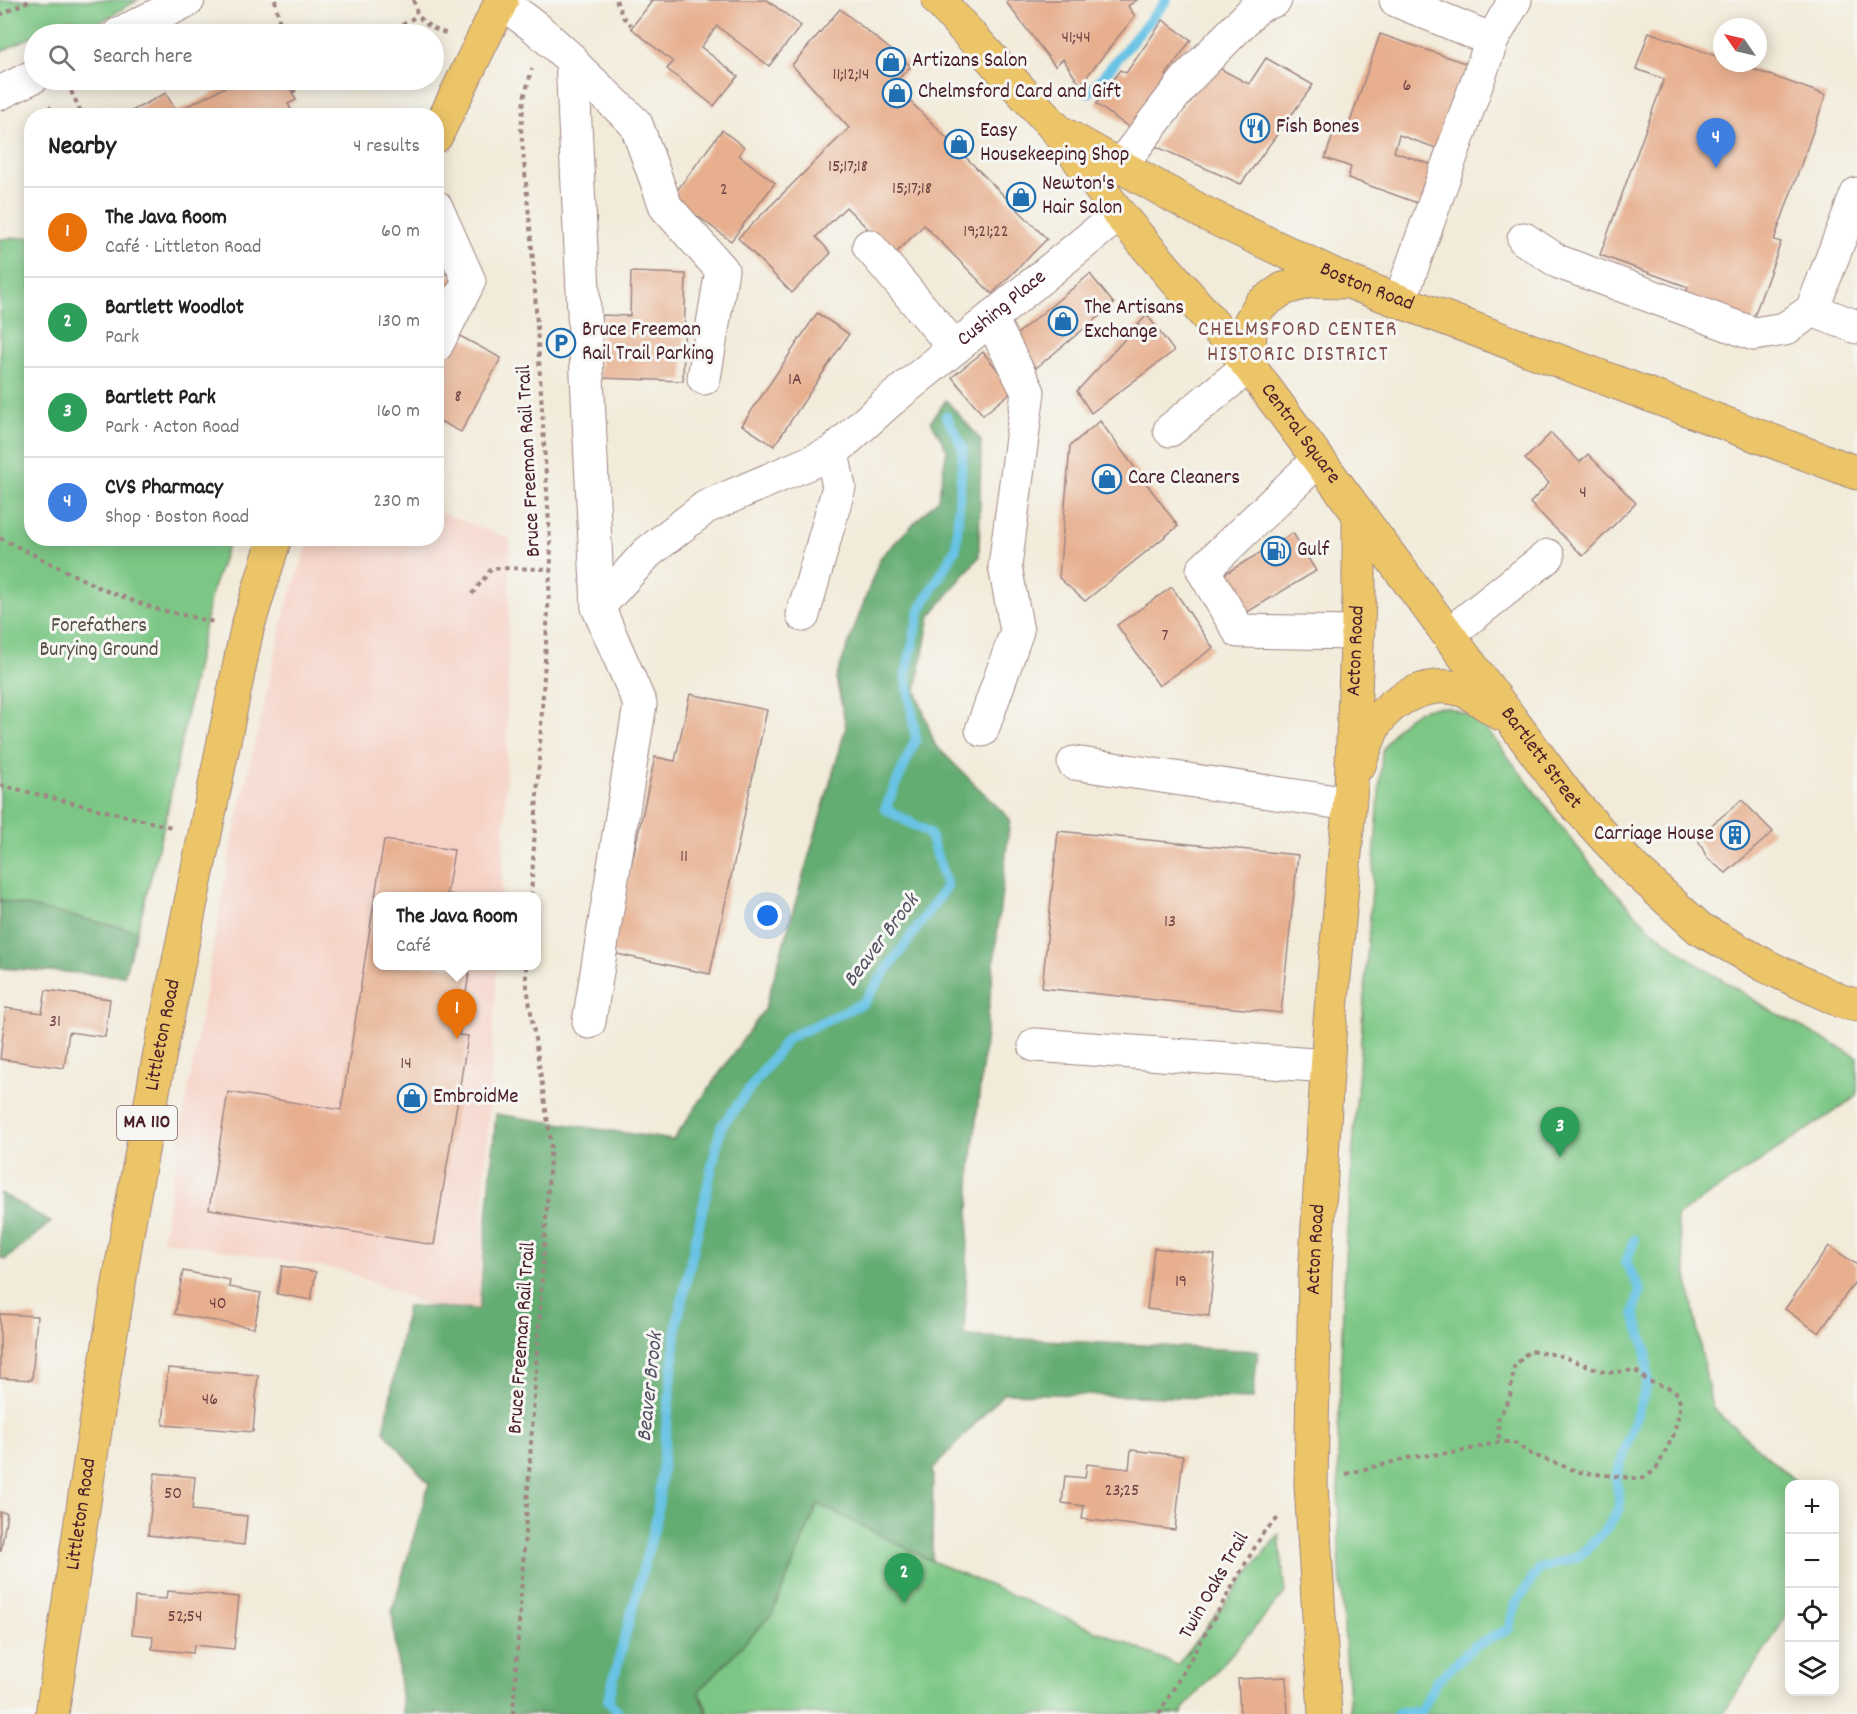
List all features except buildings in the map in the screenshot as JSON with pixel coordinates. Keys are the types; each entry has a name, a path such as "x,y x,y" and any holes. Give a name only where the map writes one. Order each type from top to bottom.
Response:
{"main road":[{"path":"444,120 502,1"},
{"name":"Boston Road","path":"938,1 1058,131 1204,213 1349,282 1857,473"},
{"name":"Central Square","path":"1058,131 1119,214 1249,366 1359,515"},
{"path":"1249,366 1250,322 1260,305 1283,289 1311,281 1349,282"},
{"name":"Acton Road","path":"1325,1714 1311,1485 1315,1276 1328,1066 1350,795 1358,633 1359,515"},
{"name":"Bartlett Street","path":"1359,515 1517,724 1571,800 1630,865 1699,928 1766,966 1852,1007"},
{"name":"Littleton Road","path":"52,1714 92,1449 131,1211 160,1053 247,629 273,546"},
{"name":"Acton Road","path":"1350,795 1375,726 1384,714 1415,691 1449,687 1465,692 1517,724"}],"street":[{"path":"1120,166 1186,80 1258,6 1275,0"},
{"path":"1396,0 1492,40"},
{"path":"1400,301 1492,40 1515,0"},
{"path":"502,1 572,60 598,607 640,704 589,1022"},
{"path":"140,24 185,2"},
{"path":"572,63 636,124 666,207 722,270 704,378"},
{"path":"0,93 24,81"},
{"path":"1524,239 1559,262 1754,334 1785,329 1812,310 1857,194"},
{"name":"Cushing Place","path":"598,607 647,553 706,507 832,453 886,404 1119,214"},
{"path":"444,230 469,281 444,330"},
{"path":"869,246 955,348"},
{"path":"1812,310 1857,327"},
{"path":"982,730 1017,631 1005,566 1028,392 991,319"},
{"path":"1170,430 1249,366"},
{"path":"803,615 839,487 832,453"},
{"path":"1318,460 1203,570 1239,631 1358,633"},
{"path":"1449,634 1548,556"},
{"path":"1074,763 1350,795"},
{"path":"1035,1045 1328,1066"}],"path":[{"path":"0,15 31,0"},
{"path":"275,0 281,24"},
{"path":"414,0 417,16 427,24"},
{"path":"616,0 623,17 631,25"},
{"path":"404,24 417,16"},
{"name":"Bruce Freeman Rail Trail","path":"531,892 550,569 533,260 521,129 524,98 531,77 534,26"},
{"path":"444,31 454,35"},
{"path":"292,92 296,90"},
{"path":"71,91 79,108"},
{"path":"0,538 104,590 156,609 247,629"},
{"path":"472,594 492,568 550,569"},
{"path":"0,784 204,834"},
{"name":"Bruce Freeman Rail Trail","path":"513,1714 551,1143 525,980 526,970"},
{"path":"1311,1485 1412,1457 1458,1452 1499,1442 1513,1442 1531,1454 1579,1472 1641,1479 1656,1470 1674,1434 1681,1404 1675,1390 1648,1382 1635,1370 1607,1373 1558,1355 1529,1351 1514,1367 1510,1396 1497,1420 1499,1442"},
{"name":"Twin Oaks Trail","path":"1159,1714 1263,1533 1311,1485"}],"shaded area":[{"path":"444,514 510,539 506,795 501,892 373,892 373,970 497,970 477,1326 346,1271 162,1240 230,851 285,610 308,546 444,546"}],"green space":[{"path":"0,0 138,0 97,24 69,18 57,24 24,24 24,40 0,52"},
{"name":"Forefathers Burying Ground","path":"24,237 24,546 228,546 211,594 166,817 137,931 0,900 0,239"},
{"path":"946,400 981,440 979,557 930,616 916,690 935,745 1010,819 971,1167 964,1336 1258,1351 1253,1399 1004,1393 933,1469 932,1561 818,1504 772,1614 699,1691 707,1714 403,1714 392,1611 429,1484 384,1431 407,1306 479,1309 496,1114 673,1140 765,1008 846,727 836,678 880,558 938,499 947,450 931,421"},
{"path":"1447,707 1473,717 1492,736 1595,870 1647,926 1697,964 1770,1010 1857,1057 1857,1096 1676,1217 1712,1408 1794,1480 1785,1480 1785,1618 1723,1714 1350,1714 1339,1557 1338,1434 1345,1256 1382,752 1389,738 1410,716 1427,708"},
{"path":"0,900 137,931 124,976 0,968"},
{"path":"0,1193 51,1222 5,1260 0,1258"},
{"path":"818,1504 932,1561 1177,1665 1279,1534 1285,1593 1183,1709 1182,1714 709,1714 699,1691 772,1614"}],"waterway":[{"name":"Beaver Brook","path":"1089,93 1167,0"},
{"name":"Beaver Brook","path":"619,1714 608,1700 657,1517 677,1323 721,1127 788,1038 863,1003 947,886 929,833 885,809 916,739 906,674 920,610 956,548 963,448 946,416"},
{"path":"1398,1714 1421,1712 1436,1682 1473,1647 1509,1629 1515,1605 1539,1569 1579,1556 1603,1533 1620,1508 1616,1477 1648,1381 1646,1350 1634,1313 1640,1289 1626,1263 1634,1240"}],"place":[{"name":"Artizans Salon","path":"891,62"},
{"name":"Chelmsford Card and Gift","path":"897,93"},
{"name":"Fish Bones","path":"1255,128"},
{"name":"Easy Housekeeping Shop","path":"959,144"},
{"name":"CVS Pharmacy","path":"1716,168"},
{"name":"Newton's Hair Salon","path":"1021,197"},
{"name":"The Artisans Exchange","path":"1063,321"},
{"name":"Bruce Freeman Rail Trail Parking","path":"561,343"},
{"name":"Care Cleaners","path":"1107,479"},
{"name":"Gulf","path":"1276,551"},
{"name":"Carriage House","path":"1735,835"},
{"name":"The Java Room","path":"457,1039"},
{"name":"EmbroidMe","path":"412,1098"},
{"name":"Bartlett Park","path":"1560,1157"},
{"name":"Bartlett Woodlot","path":"904,1603"}],"district":[{"name":"CHELMSFORD CENTER HISTORIC DISTRICT","path":"1298,342"}]}
